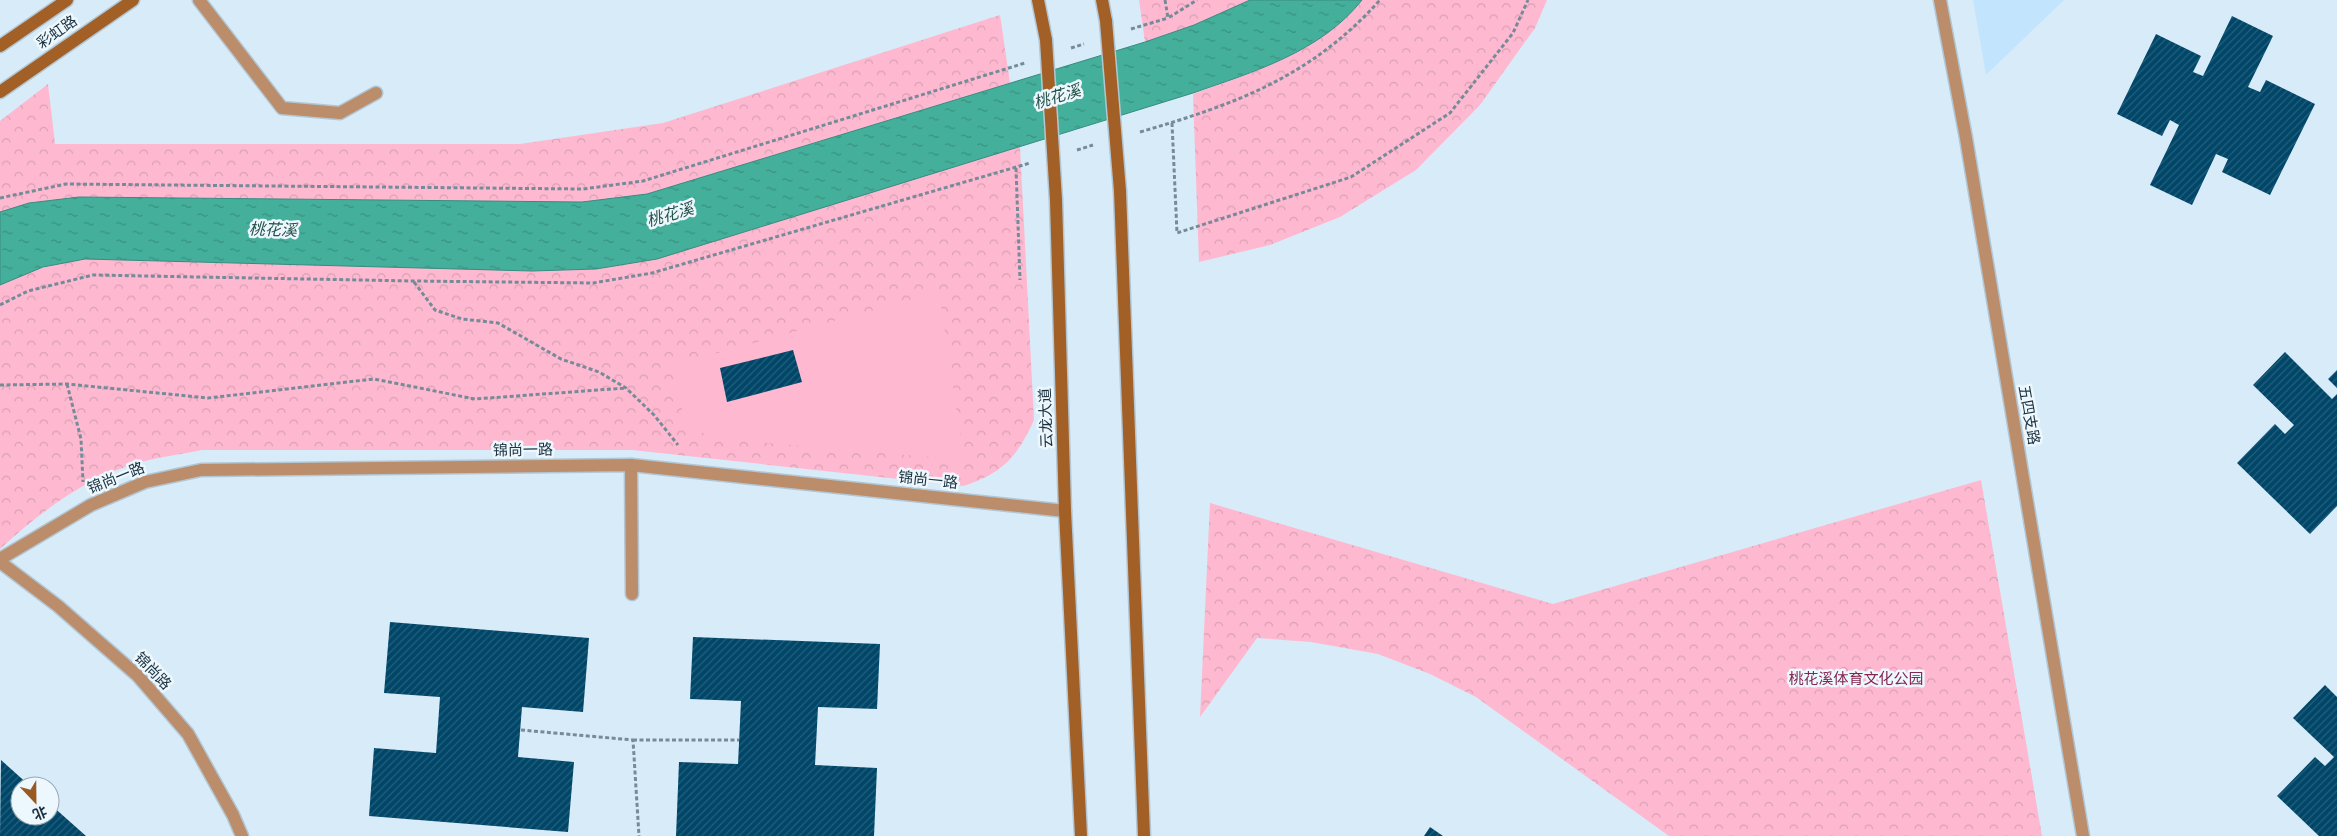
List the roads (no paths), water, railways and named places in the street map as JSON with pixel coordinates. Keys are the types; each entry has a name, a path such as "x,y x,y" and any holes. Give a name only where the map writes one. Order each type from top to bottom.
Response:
{"main road":[{"name":"彩虹路","path":"0,46 67,0"},
{"name":"彩虹路","path":"0,92 133,0"},
{"name":"云龙大道","path":"1038,0 1046,40 1056,200 1065,511 1081,836"},
{"path":"1102,0 1106,21 1120,191 1144,836"}],"street":[{"path":"199,0 282,108 340,113 376,94"},
{"name":"五四支路","path":"1940,0 1966,138 2083,836"},
{"path":"631,465 632,594"},
{"name":"锦尚一路","path":"0,560 91,505 145,482 201,470 631,465 1065,511"},
{"name":"锦尚路","path":"0,560 58,606 138,676 188,734 233,814 242,836"}],"water":[{"name":"桃花溪","path":"1250,0 1362,0 1327,34 1285,58 1239,77 1193,93 657,259 596,269 532,271 85,259 43,267 0,285 0,212 29,203 79,197 582,202 647,194 1145,42 1194,25"}],"park label":[{"name":"桃花溪体育文化公园","path":"1856,679"}]}
